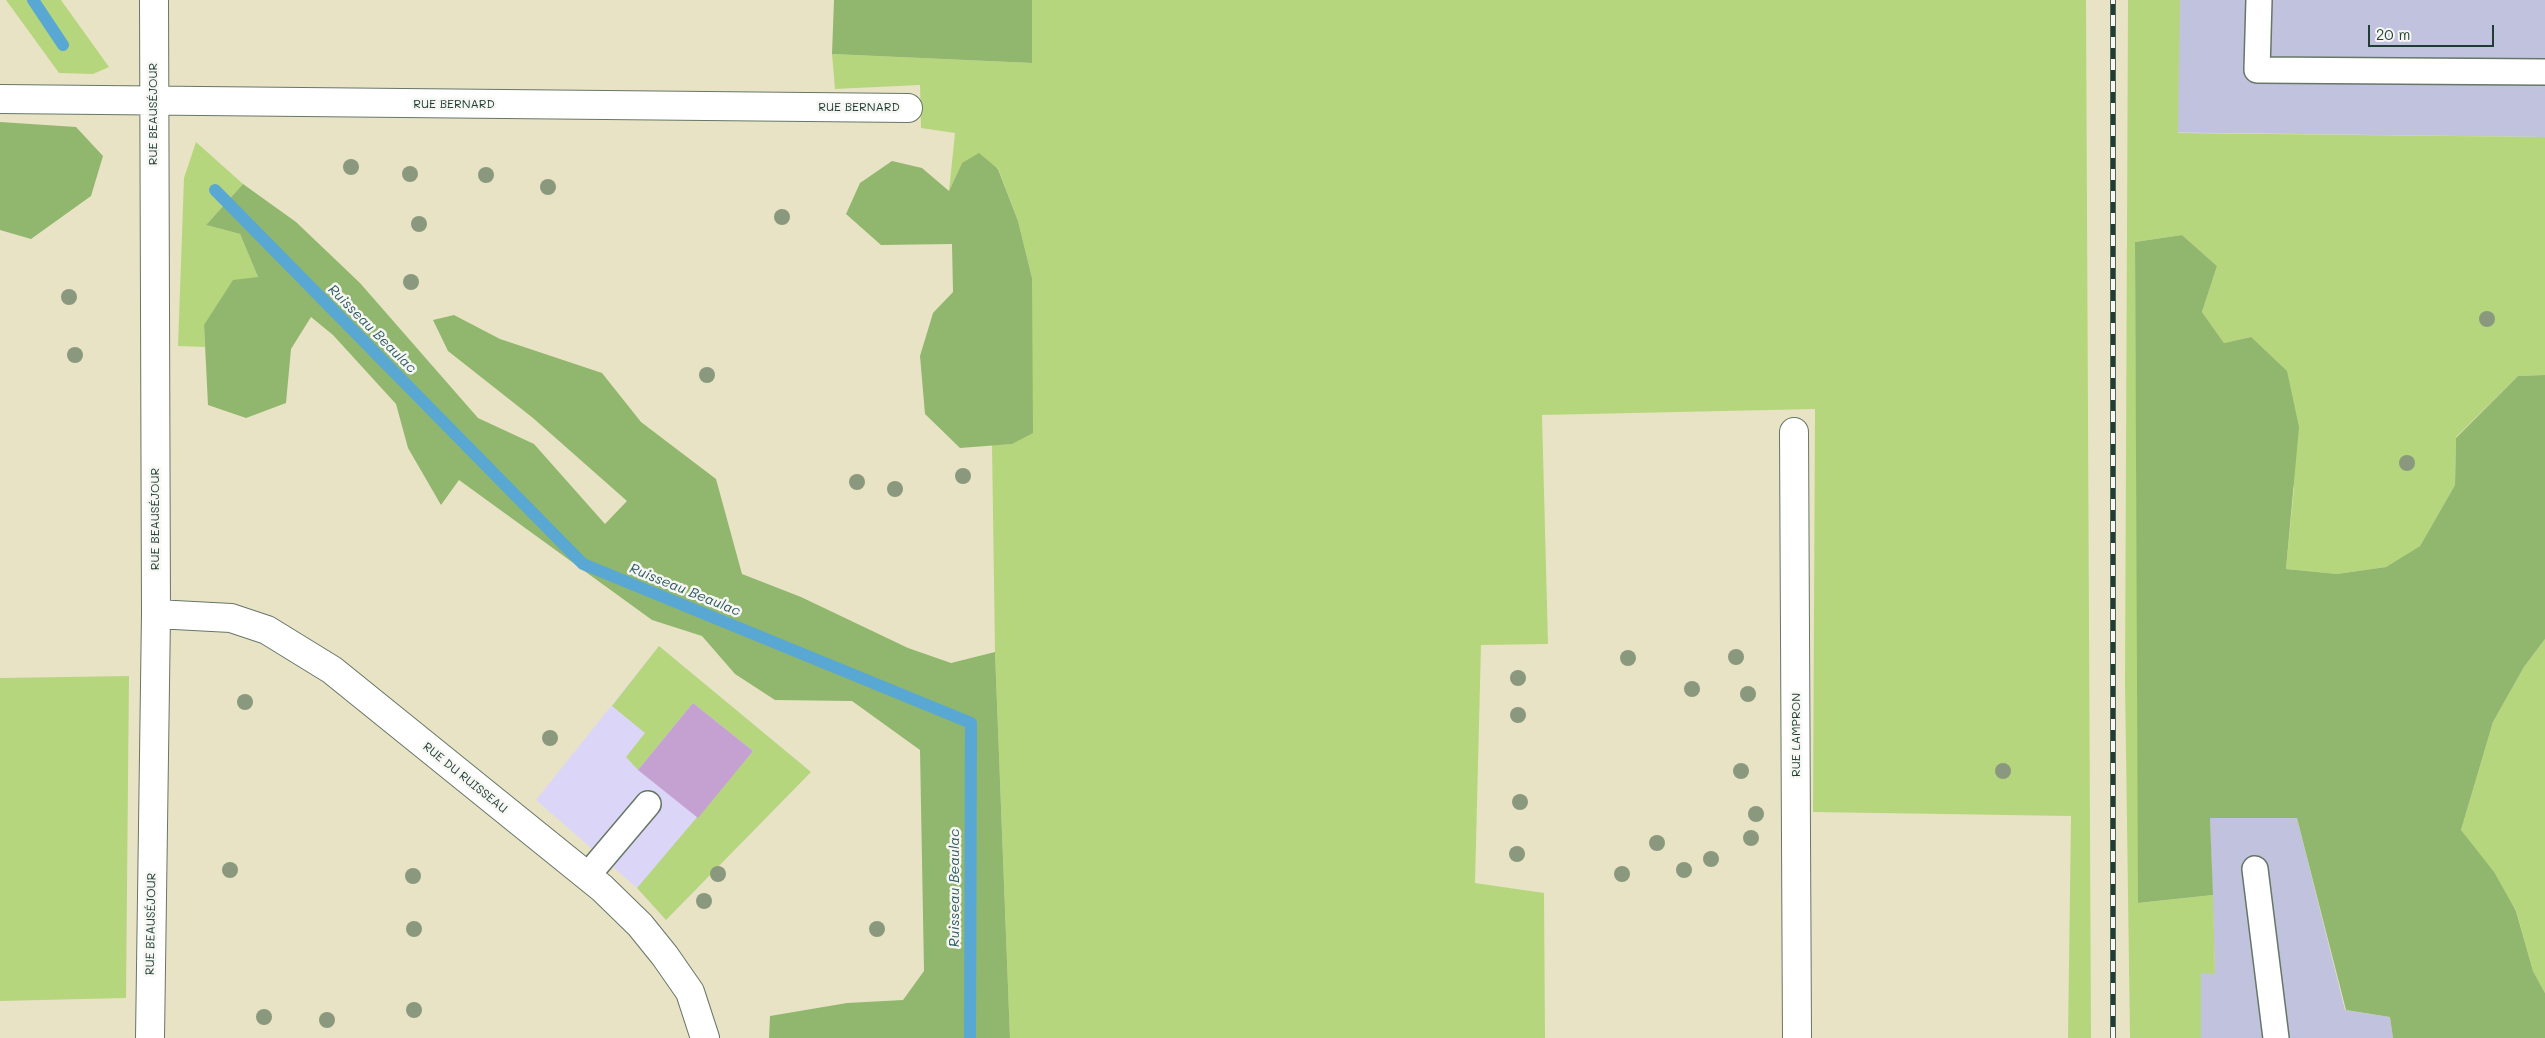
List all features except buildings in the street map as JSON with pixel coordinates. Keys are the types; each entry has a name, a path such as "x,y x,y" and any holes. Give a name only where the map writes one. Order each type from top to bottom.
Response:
{"street":[{"name":"RUE BEAUSÉJOUR","path":"150,1038 156,614 154,0"},
{"name":"RUE BERNARD","path":"0,99 908,108"},
{"name":"RUE LAMPRON","path":"1794,432 1797,1038"},
{"name":"RUE DU RUISSEAU","path":"156,614 231,618 267,630 332,670 587,876 640,925 690,992 705,1038"}],"lane":[{"path":"2259,0 2258,70 2545,72"},
{"path":"587,876 648,804"},
{"path":"2255,869 2276,1038"}],"shaded area":[{"path":"2140,0 2545,0 2545,137 2139,132"},
{"path":"659,646 811,772 666,920 637,888 536,800"},
{"path":"2210,818 2297,818 2345,1010 2390,1017 2393,1038 2201,1038 2201,973 2215,973"}],"green space":[{"path":"6,0 61,0 109,67 93,74 59,73"},
{"path":"834,0 1032,0 1032,63 832,54"},
{"path":"1032,0 2086,0 2091,1038 2068,1038 2071,816 1813,812 1815,409 1542,415 1548,644 1481,645 1475,883 1544,893 1545,1038 1010,1038 995,652 992,445 1012,444 1032,278 1018,221 998,168 962,163 949,191 955,133 921,128 920,85 835,89 832,54 1032,63"},
{"path":"2128,0 2180,0 2178,133 2545,137 2545,375 2518,376 2456,437 2455,485 2420,546 2386,567 2337,574 2286,569 2294,488 2251,337 2224,343 2202,312 2217,266 2182,235 2135,242 2139,903 2213,895 2215,974 2201,973 2201,1038 2130,1038 2125,681"},
{"path":"0,122 76,127 103,156 91,196 31,239 0,230"},
{"path":"196,142 243,184 206,225 240,234 258,277 204,325 205,347 178,346 184,178"},
{"path":"979,153 998,169 1018,221 1032,278 1033,433 1012,444 960,448 925,414 920,356 933,313 953,292 952,244 881,245 846,214 860,183 892,161 922,168 949,191 962,163"},
{"path":"243,184 296,222 360,283 478,418 534,444 605,524 627,501 533,418 448,351 433,320 454,315 500,339 602,373 641,422 716,479 742,574 801,597 908,648 951,663 995,652 1010,1038 769,1038 770,1016 847,1003 903,1000 924,971 920,750 852,701 775,700 735,674 702,636 652,620 459,480 441,505 408,448 396,404 333,335 311,317 291,349 286,403 246,418 208,405 204,325 233,280 258,277 240,234 206,225"},
{"path":"2182,235 2217,266 2202,312 2224,343 2251,337 2287,371 2299,427 2286,569 2337,574 2386,567 2420,546 2455,485 2456,438 2518,376 2545,375 2545,639 2524,667 2493,722 2461,830 2494,872 2516,911 2533,971 2545,993 2545,1038 2393,1038 2390,1017 2346,1010 2297,818 2210,818 2213,895 2138,903 2135,242"},
{"path":"2545,639 2545,993 2533,971 2516,910 2461,830 2493,722 2524,667"},
{"path":"659,646 811,772 666,920 637,888 753,751 693,703 638,770 626,757 645,733 612,706"},
{"path":"129,676 126,998 0,1001 0,678"}],"waterway":[{"name":"Ruisseau Beaulac","path":"33,0 63,45"},
{"name":"Ruisseau Beaulac","path":"215,190 583,564 971,723 970,1038"}],"railway":[{"path":"2113,0 2113,1038"}]}
